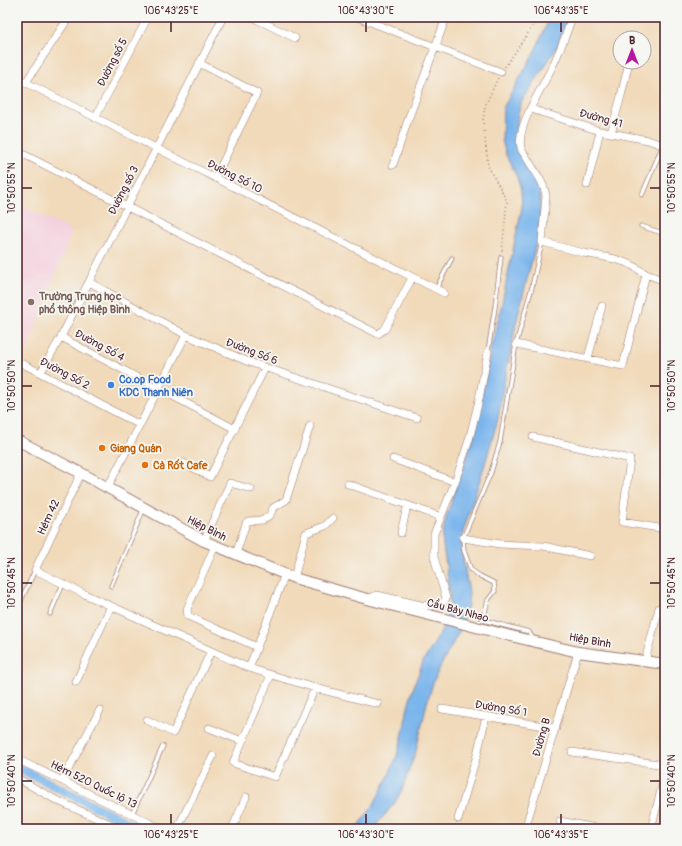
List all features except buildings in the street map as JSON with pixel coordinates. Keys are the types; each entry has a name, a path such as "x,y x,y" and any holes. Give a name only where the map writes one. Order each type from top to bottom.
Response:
{"main road":[{"name":"Hiệp Bình","path":"17,440 81,472 215,546 289,576 399,607"},
{"name":"Cầu Bảy Nhạo","path":"399,607 511,636"},
{"name":"Hiệp Bình","path":"511,636 578,652 665,664"}],"street":[{"path":"17,88 21,80 69,17"},
{"name":"Đường số 5","path":"95,118 148,17"},
{"name":"Đường số 3","path":"41,372 61,337 223,17"},
{"path":"252,17 295,38"},
{"path":"357,17 501,72"},
{"path":"377,25 379,17"},
{"path":"572,17 564,41 551,71 524,122 520,139 520,147 545,189 546,196 542,242 615,259 630,264 646,274 665,281"},
{"path":"393,166 409,117 446,18"},
{"path":"199,63 257,93 215,178"},
{"path":"611,133 622,96 627,70"},
{"name":"Đường Số 10","path":"21,80 444,293"},
{"name":"Đường 41","path":"532,109 600,131 648,140 664,146"},
{"path":"587,185 600,131"},
{"path":"17,151 378,334 385,329 412,278"},
{"path":"516,344 623,366 646,274"},
{"name":"Đường Số 6","path":"89,282 186,335 264,368 417,418"},
{"path":"588,358 602,306"},
{"path":"108,487 186,335"},
{"name":"Đường Số 4","path":"61,337 235,429"},
{"path":"367,598 377,595 432,606 442,605 446,598 434,557 434,534 455,482 469,440 488,352"},
{"name":"Đường Số 2","path":"23,364 41,372 140,425"},
{"path":"184,463 210,477 264,368"},
{"path":"236,554 246,523 248,521 263,520 270,515 273,508 286,500 310,426"},
{"path":"534,436 630,459 622,522 665,529"},
{"path":"393,459 455,482"},
{"name":"Hẻm 42","path":"35,570 81,472"},
{"path":"204,541 230,483 251,489"},
{"path":"348,484 440,517"},
{"path":"401,533 407,506"},
{"path":"249,668 306,533 325,526 333,518"},
{"path":"463,538 500,544 543,546 590,556"},
{"path":"215,546 187,609 187,614 188,616 257,647"},
{"path":"35,570 249,668 315,688 378,704"},
{"path":"76,682 111,606"},
{"path":"645,661 659,608"},
{"path":"147,720 173,732 211,651"},
{"name":"Đường B","path":"527,829 527,822 578,652"},
{"path":"271,675 233,763 276,778 315,688"},
{"name":"Đường Số 1","path":"442,709 556,728"},
{"path":"62,781 100,710"},
{"path":"458,819 477,755 486,716"},
{"path":"209,728 242,741"},
{"path":"572,752 665,765"},
{"path":"177,829 213,756"},
{"name":"Hẻm 520 Quốc lộ 13","path":"17,759 162,829"},
{"path":"651,829 665,774"},
{"path":"17,778 56,800 121,829"},
{"path":"232,829 246,797"},
{"path":"560,820 601,829"}],"lane":[{"path":"642,195 664,146"},
{"path":"641,226 665,234"},
{"path":"535,642 529,632 483,620 488,600 495,591 494,583 471,570 464,551 463,538 479,504 497,456 516,344 532,287 542,242"},
{"path":"436,289 452,258"},
{"path":"488,352 501,258"},
{"path":"111,586 144,507"},
{"path":"17,609 35,570"},
{"path":"50,614 63,584"},
{"path":"132,815 163,746"}],"path":[{"path":"501,258 507,201 488,166 483,114 485,106 501,72 539,17"}],"shaded area":[{"name":"Trường Trung học phổ thông Hiệp Bình","path":"17,204 72,231 17,374"}],"water":[{"path":"550,17 568,17 557,47 522,101 518,113 517,124 519,148 540,191 540,221 536,244 517,319 498,419 463,532 462,552 469,593 468,605 462,626 433,683 416,751 402,790 394,804 373,829 356,829 373,806 397,756 409,702 415,683 423,662 441,632 450,607 442,538 446,517 476,429 491,346 500,312 522,207 521,191 517,177 506,155 502,140 503,108 534,53"}],"waterway":[{"path":"17,767 140,829"}],"place":[{"name":"Trường Trung học phổ thông Hiệp Bình","path":"31,302"},
{"name":"Co.op Food KDC Thanh Niên","path":"111,385"},
{"name":"Giang Quán","path":"102,448"},
{"name":"Cà Rốt Cafe","path":"145,465"}]}
